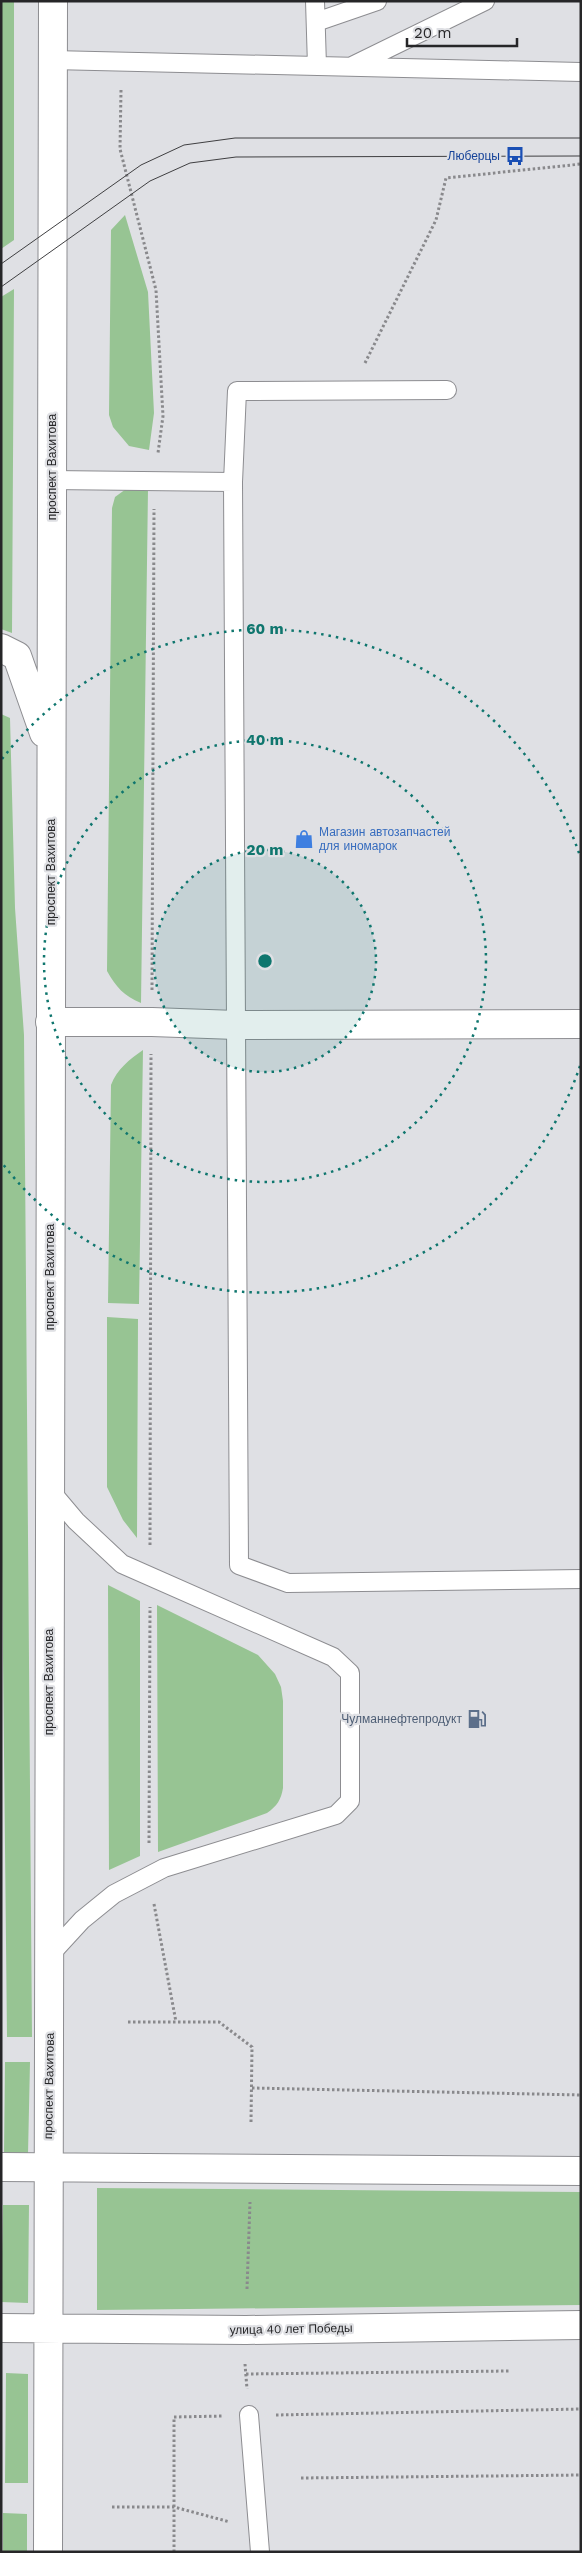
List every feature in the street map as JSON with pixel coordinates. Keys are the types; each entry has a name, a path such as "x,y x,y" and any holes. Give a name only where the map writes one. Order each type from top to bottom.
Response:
{"main road":[{"name":"проспект Вахитова","path":"48,2552 53,1"},
{"path":"1,648 17,656 51,754"},
{"path":"50,1022 152,1022 236,1025 581,1024"},
{"path":"1,2166 581,2171"},
{"name":"улица 40 лет Победы","path":"1,2328 246,2330 581,2325"}],"lane":[{"path":"315,1 317,66"},
{"path":"316,22 377,1"},
{"path":"350,67 486,1"},
{"path":"52,60 581,72"},
{"path":"447,390 237,391 233,482 239,1565 288,1583 581,1579"},
{"path":"52,480 233,482"},
{"path":"48,1958 82,1920 114,1894 149,1875 164,1868 336,1815 350,1801 350,1673 333,1657 122,1564 101,1546 49,1489"},
{"path":"249,2415 260,2552"}],"path":[{"path":"122,62 120,149 156,290 163,416 154,481 149,1875 176,2022"},
{"path":"352,391 436,220 446,178 581,164"},
{"path":"128,2022 219,2022 252,2047 251,2122"},
{"path":"252,2088 581,2095"},
{"path":"247,2289 250,2200"},
{"path":"246,2374 510,2371"},
{"path":"174,2552 174,2416 581,2409"},
{"path":"300,2478 581,2475"},
{"path":"112,2507 174,2507 258,2529"}],"green space":[{"path":"1,1 14,1 14,240 1,249"},
{"path":"125,215 148,292 154,413 149,450 129,446 113,427 109,415 111,230"},
{"path":"14,289 12,633 1,629 1,297"},
{"path":"126,489 148,489 141,1003 121,990 107,971 112,508 115,497"},
{"path":"1,714 10,718 15,908 24,1035 32,2037 7,2037 1,1467"},
{"path":"143,1050 139,1304 108,1303 111,1085 120,1069"},
{"path":"107,1317 138,1319 137,1538 123,1520 107,1487"},
{"path":"108,1585 140,1601 140,1856 109,1870"},
{"path":"157,1605 258,1655 275,1674 281,1687 283,1701 283,1788 276,1805 267,1813 158,1852"},
{"path":"5,2062 30,2062 28,2154 4,2154"},
{"path":"97,2188 581,2192 581,2305 97,2310"},
{"path":"3,2205 29,2205 28,2303 1,2302"},
{"path":"6,2373 28,2374 28,2483 5,2483"},
{"path":"3,2513 27,2514 27,2552 3,2552"}],"tram line":[{"path":"1,264 141,165 184,145 235,138 581,138"},
{"path":"1,287 150,181 190,163 236,157 581,156"}],"place":[{"name":"Люберцы","path":"515,156"},
{"name":"Магазин автозапчастей для иномарок","path":"304,839"},
{"name":"Чулманнефтепродукт","path":"477,1719"}]}
